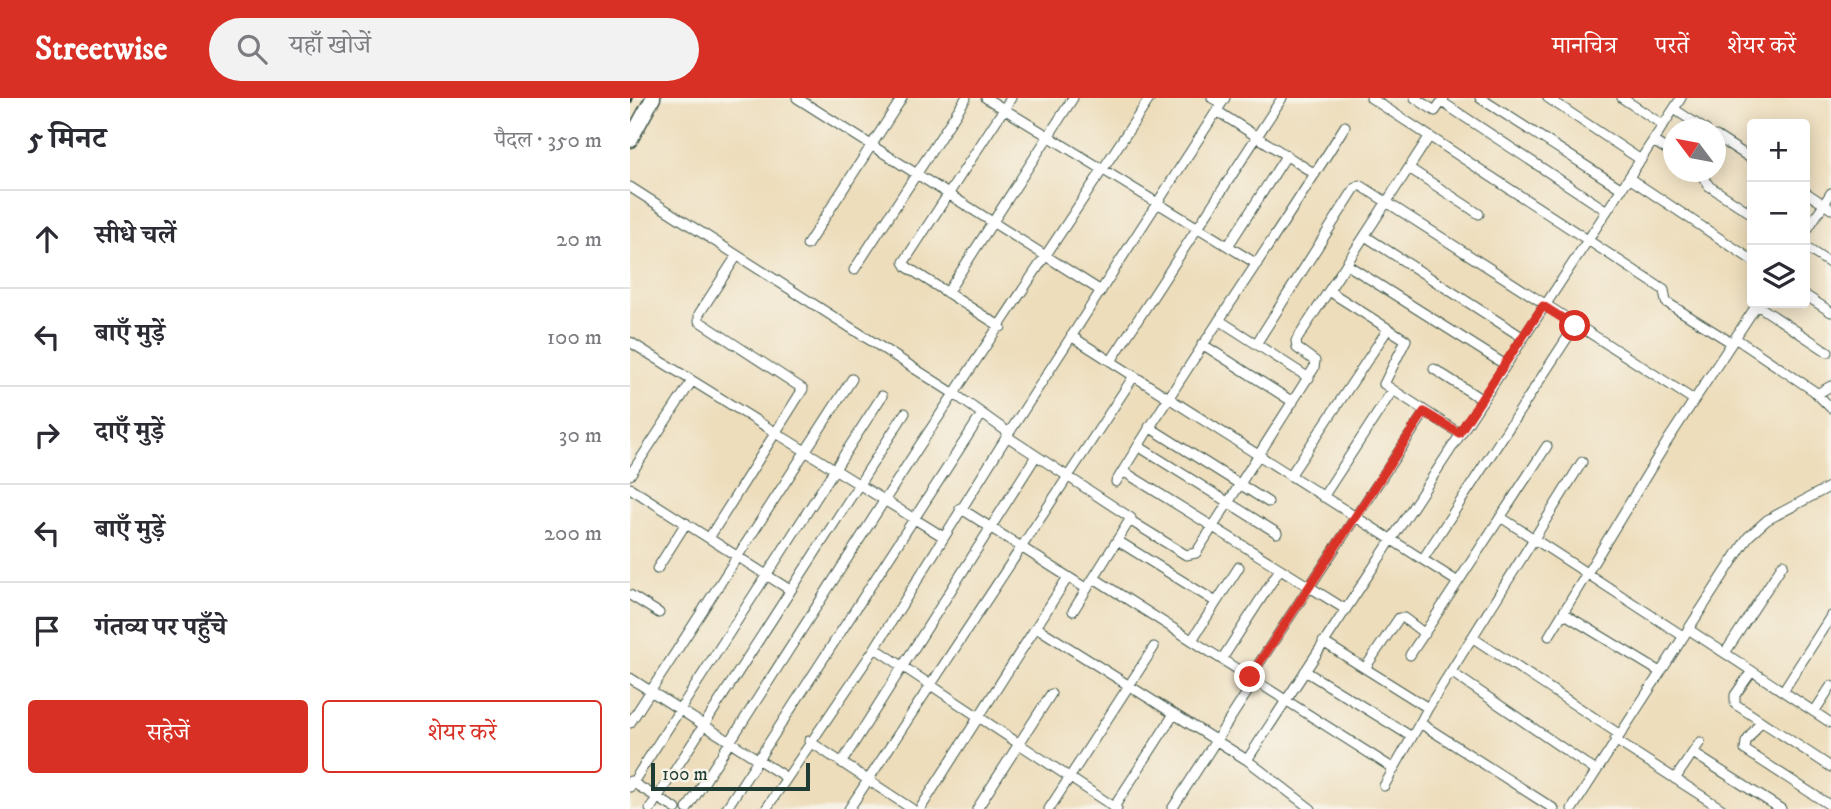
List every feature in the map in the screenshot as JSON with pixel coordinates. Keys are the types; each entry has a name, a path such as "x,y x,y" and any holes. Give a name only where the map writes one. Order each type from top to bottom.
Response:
{"highway":[{"path":"630,139 653,98"}],"street":[{"path":"797,98 1101,290"},
{"path":"807,245 902,98"},
{"path":"854,270 966,98"},
{"path":"986,98 1102,172 1257,264"},
{"path":"1001,327 904,262 1010,98"},
{"path":"947,293 1073,98"},
{"path":"687,809 884,501 1048,257 1150,98"},
{"path":"1212,98 1257,137 1315,174"},
{"path":"1111,361 1282,98"},
{"path":"1371,98 1664,290 1666,302 1816,394 1831,408"},
{"path":"1415,98 1433,110 1443,100 1607,211"},
{"path":"1480,98 1622,189"},
{"path":"1548,98 1641,160"},
{"path":"1247,760 1663,125 1622,98"},
{"path":"1667,119 1681,98"},
{"path":"766,809 809,741 875,648 942,536 1221,104"},
{"path":"1674,109 1689,119"},
{"path":"1116,482 1167,397 1257,264 1345,126"},
{"path":"630,187 956,396 1036,456 1129,515 1131,521 1192,557 1316,364 1297,348 1296,341 1429,137"},
{"path":"1653,141 1663,147"},
{"path":"1726,142 1747,156"},
{"path":"1228,246 1286,156"},
{"path":"1409,168 1479,214"},
{"path":"1629,178 1747,257"},
{"path":"1706,182 1747,211"},
{"path":"1256,344 1354,188 1360,185 1543,306 1694,400"},
{"path":"1810,227 1827,207 1831,193"},
{"path":"1810,195 1827,207"},
{"path":"1364,236 1522,337"},
{"path":"1810,250 1831,264"},
{"path":"709,538 801,395 801,385 702,324 698,317 736,257"},
{"path":"1346,264 1504,364"},
{"path":"1329,291 1406,343 1384,382 1392,391 1459,433"},
{"path":"1810,298 1831,312"},
{"path":"1549,636 1694,400 1754,308"},
{"path":"1763,308 1828,352"},
{"path":"1219,320 1309,378"},
{"path":"1423,559 1575,326"},
{"path":"1290,476 1388,329"},
{"path":"1071,336 1458,582"},
{"path":"630,342 942,536"},
{"path":"1202,345 1293,402"},
{"path":"1433,369 1481,400"},
{"path":"849,809 1134,376"},
{"path":"630,723 852,379"},
{"path":"630,475 692,381"},
{"path":"1816,394 1831,386"},
{"path":"1323,497 1392,391"},
{"path":"676,809 631,783 882,396"},
{"path":"650,809 905,412"},
{"path":"1172,809 1308,587 1424,412"},
{"path":"726,809 982,414"},
{"path":"1149,427 1268,502"},
{"path":"1138,446 1277,533"},
{"path":"1410,655 1547,446"},
{"path":"842,762 1036,456"},
{"path":"1384,786 1428,708 1582,462"},
{"path":"1123,471 1345,609"},
{"path":"1572,809 1756,528 1831,486"},
{"path":"630,488 790,590"},
{"path":"960,508 1087,589"},
{"path":"1502,518 1588,574 1725,653 1831,723"},
{"path":"1073,611 1131,521"},
{"path":"657,569 686,523"},
{"path":"1118,541 1216,602"},
{"path":"1725,653 1783,564"},
{"path":"1192,640 1239,567"},
{"path":"1222,659 1280,569"},
{"path":"920,809 1068,577"},
{"path":"1094,578 1394,769"},
{"path":"630,595 659,613"},
{"path":"1563,613 1660,671"},
{"path":"1783,691 1831,616"},
{"path":"1365,668 1399,618 1404,618 1425,634"},
{"path":"1036,627 1247,760 1311,809"},
{"path":"1473,638 1722,809"},
{"path":"1323,642 1428,708"},
{"path":"1049,809 1154,647"},
{"path":"875,648 929,687 1116,808 1174,714"},
{"path":"1305,671 1412,737"},
{"path":"1752,671 1733,702 1831,767"},
{"path":"1451,672 1596,771"},
{"path":"630,678 787,778"},
{"path":"1814,712 1831,687"},
{"path":"977,809 1051,694"},
{"path":"1761,721 1746,742 1745,750 1831,806"},
{"path":"1420,723 1554,809"},
{"path":"809,741 908,808"},
{"path":"1675,779 1700,742"},
{"path":"1693,753 1781,809"}],"railway":[{"path":"630,103 632,98"}],"route":[{"path":"1250,677 1424,412 1459,433 1543,306 1575,326"}]}
